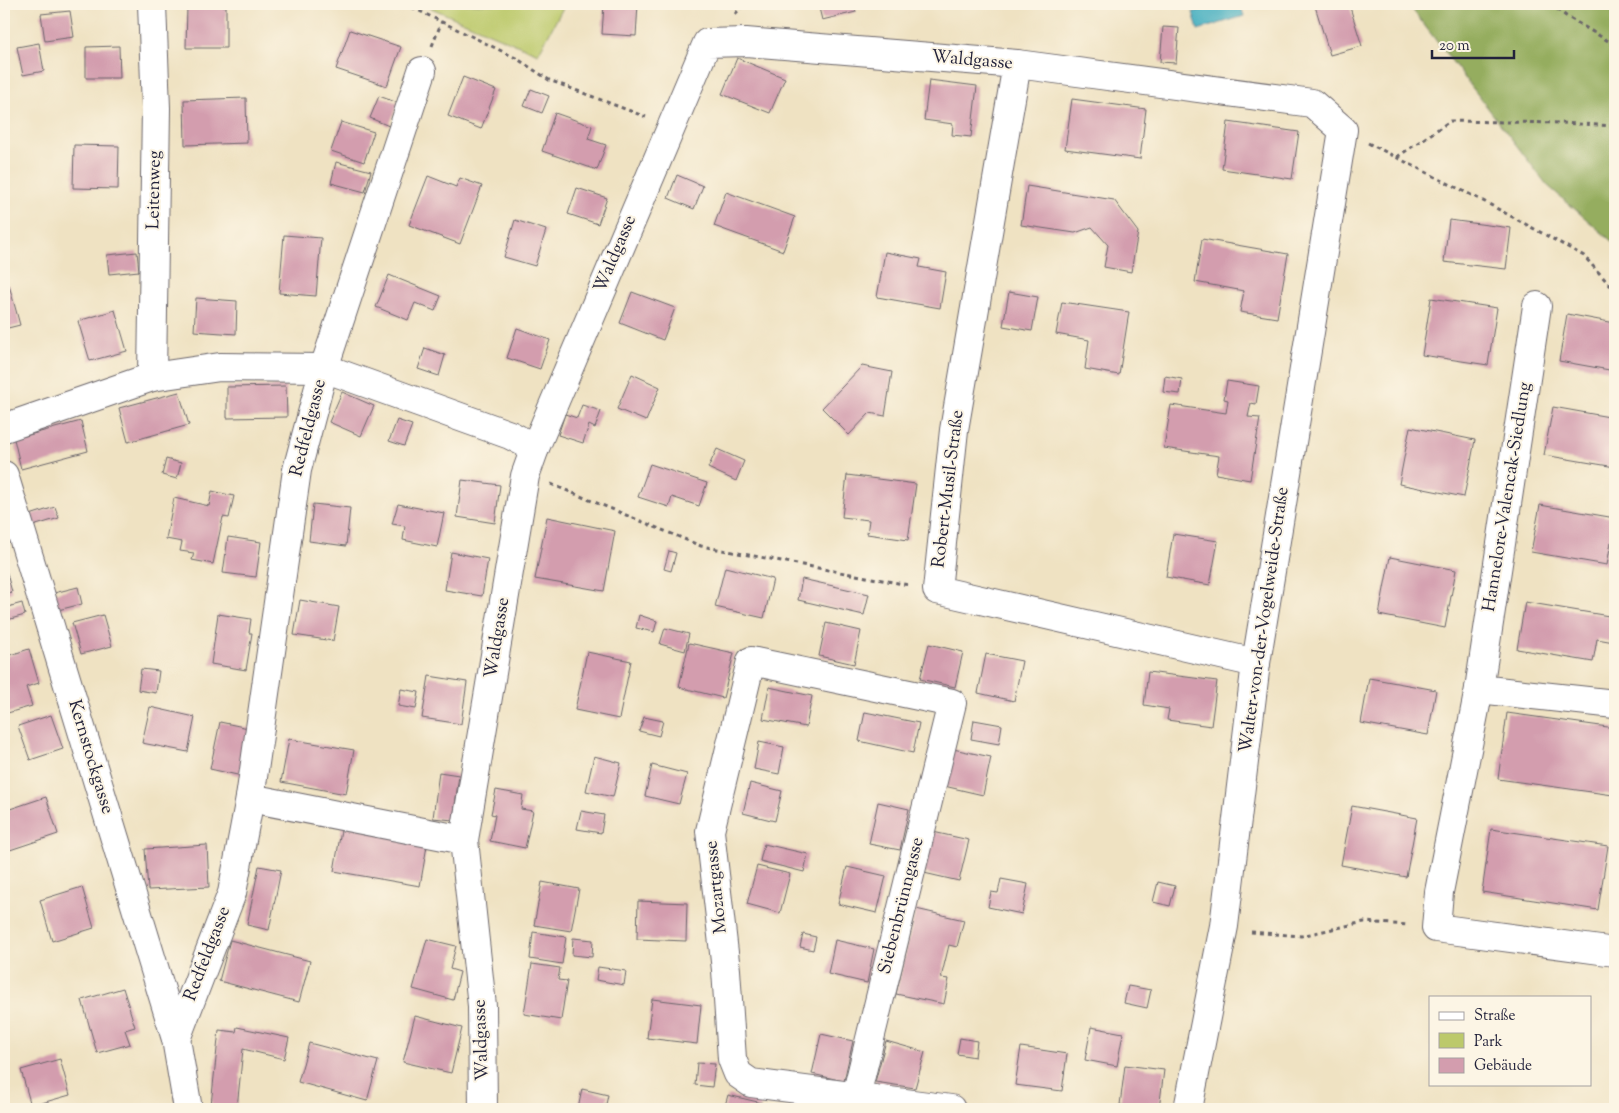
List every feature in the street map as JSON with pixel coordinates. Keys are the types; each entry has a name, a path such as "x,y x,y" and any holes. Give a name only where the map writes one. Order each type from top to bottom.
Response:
{"street":[{"name":"Leitenweg","path":"152,4 156,108 152,377"},
{"name":"Waldgasse","path":"483,1109 482,1006 464,840 525,476 535,448 706,43 746,42 1017,64 1312,102 1343,130"},
{"name":"Robert-Musil-Straße","path":"1017,64 954,430 937,590 1256,663"},
{"name":"Redfeldgasse","path":"176,1039 232,893 250,798 297,470 324,368 422,71"},
{"name":"Walter-von-der-Vogelweide-Straße","path":"1188,1109 1224,930 1256,663 1343,130"},
{"name":"Hannelore-Valencak-Siedlung","path":"1436,928 1439,892 1479,689 1537,306"},
{"path":"4,428 152,377 220,367 324,368 510,435 535,448"},
{"name":"Kernstockgasse","path":"4,475 176,1039"},
{"name":"Mozartgasse","path":"951,1109 854,1103 751,1084 738,1074 732,1059 726,970 710,831 751,661 952,703"},
{"path":"1479,689 1615,704"},
{"name":"Siebenbrünngasse","path":"854,1103 952,703"},
{"path":"250,798 464,840"},
{"path":"1436,928 1615,952"},
{"path":"176,1039 188,1109"}],"path":[{"path":"405,4 516,58 548,80 670,127"},
{"path":"1551,4 1566,16 1615,45"},
{"path":"1397,157 1450,121 1615,126"},
{"path":"1343,130 1485,202 1584,256 1615,291"},
{"path":"525,476 538,479 701,546 937,590"},
{"path":"1224,930 1302,936 1364,922 1436,928"}],"green space":[{"path":"422,4 565,4 538,54"},
{"path":"1408,4 1615,4 1615,244 1547,185"}],"water":[{"path":"1222,4 1240,4 1244,16 1198,30 1193,12"}],"building":[{"path":"604,4 638,4 636,36 602,34"},
{"path":"818,4 854,4 856,12 822,20"},
{"path":"1323,4 1349,4 1362,46 1330,55 1315,6"},
{"path":"187,6 226,6 226,48 186,48"},
{"path":"70,11 74,37 45,41 41,14"},
{"path":"1163,27 1179,28 1176,63 1160,62"},
{"path":"350,30 401,47 387,86 336,69"},
{"path":"39,43 44,71 23,75 17,47"},
{"path":"119,46 120,78 86,78 86,47"},
{"path":"737,58 785,78 770,113 722,94"},
{"path":"463,77 496,90 481,129 448,116"},
{"path":"929,80 977,86 971,137 952,135 953,124 924,120"},
{"path":"531,89 549,96 542,113 524,106"},
{"path":"379,96 398,103 389,126 370,118"},
{"path":"246,98 247,143 185,145 184,100"},
{"path":"1072,99 1146,109 1140,159 1065,149"},
{"path":"555,113 592,126 588,139 606,145 597,170 542,151"},
{"path":"341,122 374,132 364,162 331,151"},
{"path":"1228,122 1299,132 1292,179 1222,169"},
{"path":"74,145 119,146 118,189 73,188"},
{"path":"336,162 371,171 365,192 331,183"},
{"path":"677,175 703,186 694,209 668,198"},
{"path":"428,176 456,187 460,178 482,186 460,244 409,225"},
{"path":"1027,186 1114,200 1138,232 1131,272 1104,267 1108,245 1092,227 1075,233 1021,225"},
{"path":"577,188 607,198 598,224 568,214"},
{"path":"726,192 795,217 783,251 714,226"},
{"path":"515,220 546,230 535,266 504,257"},
{"path":"1449,220 1511,228 1506,269 1444,262"},
{"path":"284,235 321,238 316,296 279,293"},
{"path":"1202,239 1288,254 1277,318 1240,312 1244,291 1195,282"},
{"path":"137,252 139,271 109,274 107,255"},
{"path":"885,252 921,259 919,267 946,272 940,308 877,297"},
{"path":"389,275 441,296 435,311 415,303 408,320 376,307"},
{"path":"9,285 20,325 4,329 4,286"},
{"path":"632,292 675,308 663,340 620,323"},
{"path":"1009,292 1038,297 1032,331 1003,326"},
{"path":"196,298 237,301 236,334 194,331"},
{"path":"1431,298 1497,308 1488,365 1422,355"},
{"path":"1062,302 1129,312 1119,375 1085,369 1089,340 1056,334"},
{"path":"115,310 127,351 90,361 78,321"},
{"path":"1567,314 1615,323 1615,371 1559,361"},
{"path":"517,328 550,340 540,369 507,358"},
{"path":"425,348 445,355 439,376 418,369"},
{"path":"862,366 892,372 885,416 870,413 849,435 822,408"},
{"path":"632,374 660,387 646,421 617,409"},
{"path":"1165,376 1182,379 1180,394 1163,392"},
{"path":"1227,381 1259,386 1256,404 1251,403 1248,417 1260,418 1250,480 1216,474 1219,456 1164,448 1171,405 1226,413 1228,400 1224,399"},
{"path":"286,386 287,417 227,418 227,387"},
{"path":"179,392 189,425 128,442 119,408"},
{"path":"342,392 374,406 361,436 329,422"},
{"path":"582,405 601,411 595,428 589,425 583,443 558,435 565,414 577,418"},
{"path":"1553,407 1615,418 1615,467 1544,455"},
{"path":"397,420 412,425 404,446 389,441"},
{"path":"81,421 88,451 21,469 14,439"},
{"path":"1410,427 1475,440 1464,497 1399,484"},
{"path":"717,449 744,461 736,481 708,468"},
{"path":"166,459 181,463 177,479 162,475"},
{"path":"650,464 707,483 699,506 672,497 669,507 638,497"},
{"path":"847,475 916,484 908,540 867,534 869,520 842,517"},
{"path":"462,480 500,485 495,523 457,517"},
{"path":"212,491 234,496 229,518 223,517 213,564 192,560 194,553 180,551 182,542 166,539 174,498 209,506"},
{"path":"313,504 350,508 346,546 309,541"},
{"path":"398,504 444,513 437,547 403,540 405,526 392,524"},
{"path":"1540,505 1615,518 1615,543 1611,542 1607,565 1531,552"},
{"path":"55,507 59,518 33,526 30,515"},
{"path":"547,517 615,531 604,591 535,579"},
{"path":"1173,534 1218,541 1210,585 1166,577"},
{"path":"228,537 261,542 256,577 223,573"},
{"path":"669,551 676,553 671,571 664,569"},
{"path":"451,552 488,559 482,596 445,590"},
{"path":"1390,557 1456,570 1445,628 1379,615"},
{"path":"4,563 12,592 4,594"},
{"path":"725,567 773,579 764,618 715,607"},
{"path":"802,579 869,594 864,615 798,600"},
{"path":"78,587 82,604 58,610 54,593"},
{"path":"300,600 339,607 333,641 294,635"},
{"path":"1525,602 1615,617 1614,642 1597,639 1593,662 1517,649"},
{"path":"22,603 25,615 7,620 4,608"},
{"path":"218,614 251,619 249,633 252,633 246,670 211,664"},
{"path":"103,615 112,646 81,654 72,623"},
{"path":"639,615 657,621 654,632 636,628"},
{"path":"826,623 861,631 854,664 819,656"},
{"path":"665,628 689,634 685,651 660,644"},
{"path":"689,643 734,653 723,698 679,687"},
{"path":"929,644 963,652 955,687 920,679"},
{"path":"29,649 39,683 26,687 32,706 4,714 4,657"},
{"path":"587,652 631,661 619,719 575,710"},
{"path":"986,654 1022,661 1014,701 978,693"},
{"path":"141,669 159,671 156,693 138,690"},
{"path":"1148,672 1217,681 1211,726 1167,720 1169,709 1144,705"},
{"path":"429,676 467,682 461,724 422,718"},
{"path":"1369,678 1436,690 1428,735 1361,723"},
{"path":"769,687 812,696 806,727 763,719"},
{"path":"401,689 419,692 416,709 398,706"},
{"path":"150,707 195,717 188,752 142,743"},
{"path":"865,712 919,723 913,753 859,741"},
{"path":"1507,713 1615,728 1615,779 1613,795 1498,779"},
{"path":"51,715 63,749 30,760 18,726"},
{"path":"644,717 663,721 659,736 639,731"},
{"path":"974,720 1002,725 999,744 971,739"},
{"path":"220,722 253,729 242,776 210,769"},
{"path":"289,739 354,750 346,794 281,782"},
{"path":"759,742 784,747 779,774 754,769"},
{"path":"953,749 991,757 983,795 944,786"},
{"path":"594,756 621,763 613,797 586,791"},
{"path":"652,765 687,774 679,804 645,796"},
{"path":"439,772 459,775 453,820 433,818"},
{"path":"750,783 782,791 775,821 743,813"},
{"path":"496,790 523,795 521,809 533,811 525,848 490,841 495,815 491,814"},
{"path":"46,797 58,834 4,852 4,811"},
{"path":"878,802 909,809 900,850 869,844"},
{"path":"1352,806 1417,818 1406,877 1341,865"},
{"path":"581,811 604,815 601,833 577,829"},
{"path":"342,825 428,840 420,886 334,871"},
{"path":"1491,829 1608,846 1598,910 1482,892"},
{"path":"933,832 969,840 959,881 924,873"},
{"path":"764,844 808,854 804,872 760,861"},
{"path":"207,845 209,887 148,890 145,849"},
{"path":"259,866 281,870 269,930 247,925"},
{"path":"757,866 790,874 780,913 747,904"},
{"path":"847,867 886,876 877,913 838,904"},
{"path":"1001,879 1028,884 1022,914 988,907 991,892 998,893"},
{"path":"542,882 579,889 571,931 534,925"},
{"path":"1158,882 1175,886 1170,906 1153,902"},
{"path":"82,887 94,928 52,941 40,900"},
{"path":"638,901 687,903 686,941 637,939"},
{"path":"916,909 964,920 957,947 949,945 941,978 949,979 944,1004 896,994"},
{"path":"533,932 566,937 562,964 530,959"},
{"path":"803,934 816,937 813,950 800,947"},
{"path":"573,938 593,940 592,957 572,955"},
{"path":"427,939 456,946 450,969 460,972 453,1000 413,989"},
{"path":"230,940 310,961 299,1002 219,981"},
{"path":"835,940 874,949 867,983 828,974"},
{"path":"532,964 560,968 558,980 567,981 561,1020 524,1014"},
{"path":"598,967 626,971 624,985 596,980"},
{"path":"1128,986 1151,990 1147,1008 1124,1003"},
{"path":"123,988 135,1027 125,1030 130,1044 97,1053 82,1000"},
{"path":"652,999 701,1005 697,1044 647,1038"},
{"path":"415,1016 462,1028 451,1073 403,1062"},
{"path":"237,1027 289,1038 284,1059 243,1049 237,1108 211,1105 219,1030 236,1032"},
{"path":"1091,1027 1123,1033 1117,1066 1085,1060"},
{"path":"821,1034 853,1041 844,1081 812,1074"},
{"path":"960,1038 977,1041 975,1057 957,1054"},
{"path":"886,1041 925,1052 915,1088 875,1082"},
{"path":"309,1043 378,1061 367,1101 298,1082"},
{"path":"1021,1047 1067,1054 1062,1091 1015,1085"},
{"path":"60,1059 70,1095 31,1106 21,1070"},
{"path":"697,1063 715,1064 712,1087 695,1085"},
{"path":"1125,1065 1164,1070 1159,1109 1120,1105"},
{"path":"582,1089 608,1095 605,1109 578,1109"},
{"path":"728,1095 762,1103 760,1109 724,1109"}]}
